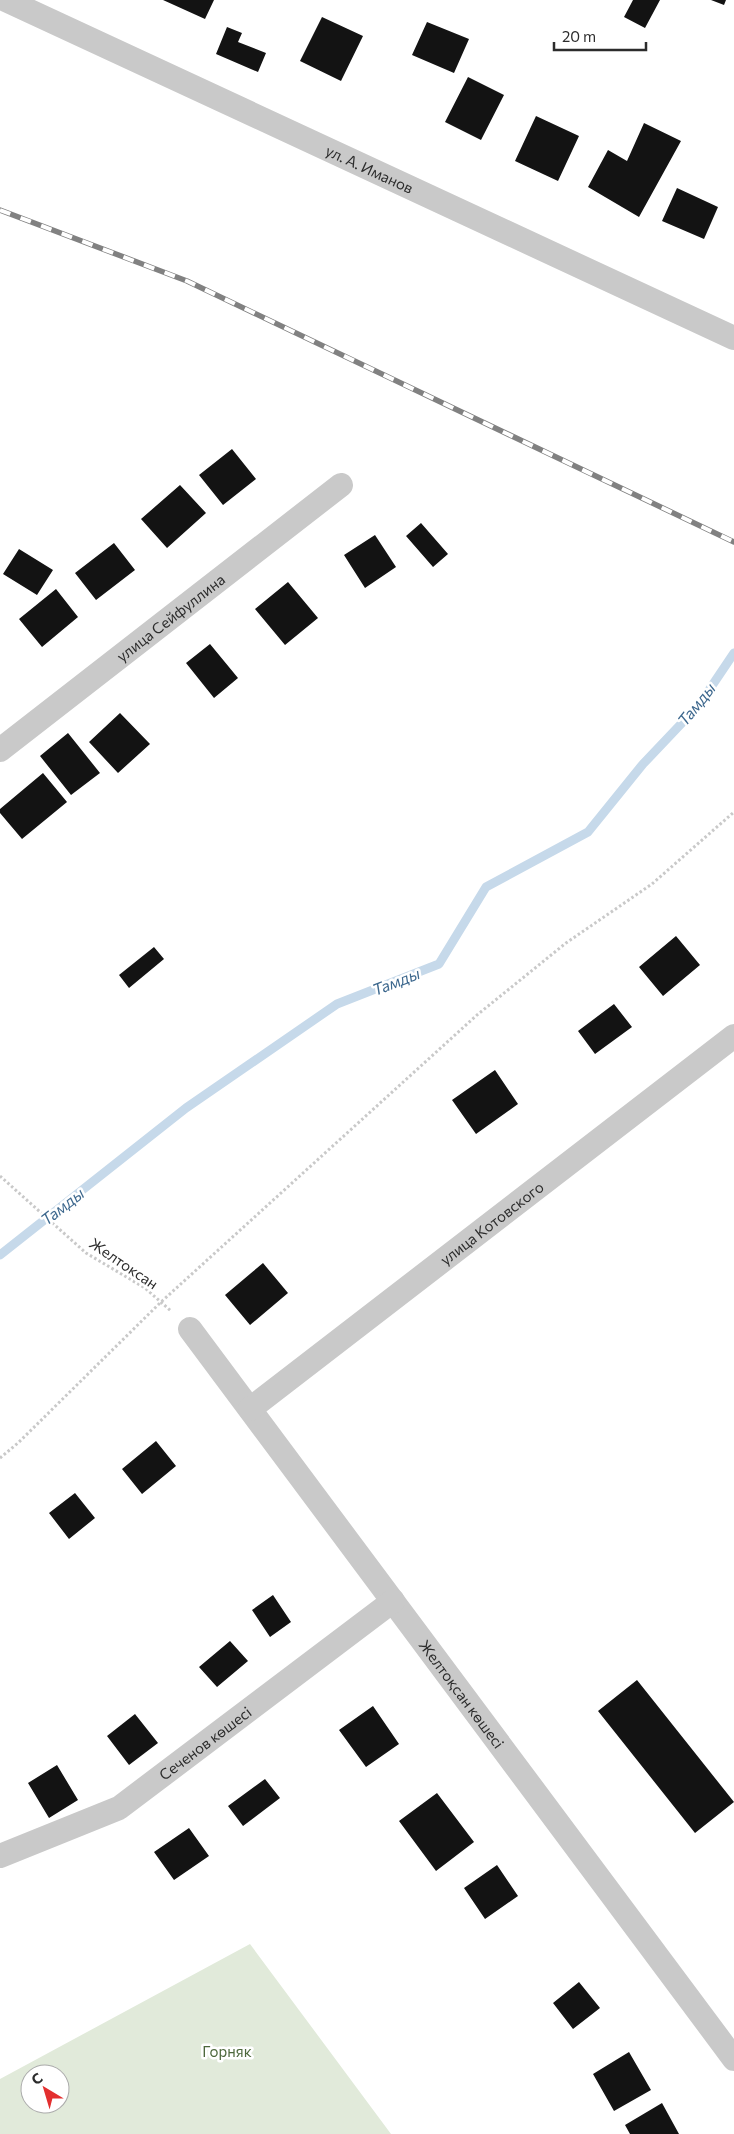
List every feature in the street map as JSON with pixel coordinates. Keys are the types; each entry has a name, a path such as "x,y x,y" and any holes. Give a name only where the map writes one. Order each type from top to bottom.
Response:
{"street":[{"name":"ул. А. Иманов","path":"6,0 734,338"},
{"name":"улица Сейфуллина","path":"0,750 341,485"},
{"name":"улица Котовского","path":"250,1410 734,1036"},
{"name":"Желтоқсан көшесі","path":"190,1329 734,2060"},
{"name":"Сеченов көшесі","path":"0,1856 119,1808 393,1601"}],"path":[{"path":"0,1458 18,1443 161,1302 477,1016 566,943 652,884 734,812"},
{"name":"Желтоксан","path":"2,1178 86,1253 145,1288 190,1329"}],"green space":[{"name":"Горняк","path":"250,1944 391,2134 0,2134 0,2079 20,2068 20,2114 70,2114 70,2064 28,2064"}],"building":[{"path":"163,0 214,0 205,19"},
{"path":"633,0 660,0 645,28 624,17"},
{"path":"711,0 726,0 724,5"},
{"path":"322,17 363,36 341,81 300,61"},
{"path":"427,22 469,39 454,73 412,55"},
{"path":"227,27 242,33 238,42 266,53 258,72 216,54"},
{"path":"468,77 504,95 481,140 445,122"},
{"path":"536,116 579,136 558,181 515,161"},
{"path":"644,123 681,141 639,217 588,187 608,150 627,161"},
{"path":"677,188 718,207 704,239 662,221"},
{"path":"232,449 256,479 223,505 199,475"},
{"path":"180,485 206,513 167,548 141,519"},
{"path":"421,523 448,554 433,567 406,536"},
{"path":"375,535 396,567 365,588 344,555"},
{"path":"114,543 135,570 96,600 75,573"},
{"path":"19,549 53,570 37,595 3,574"},
{"path":"288,582 318,618 285,645 255,609"},
{"path":"56,589 78,617 42,647 19,619"},
{"path":"210,644 238,678 214,698 186,663"},
{"path":"120,713 150,744 118,773 89,742"},
{"path":"68,733 100,773 71,795 40,756"},
{"path":"43,773 67,802 22,839 0,813 0,809"},
{"path":"676,936 700,965 663,996 639,967"},
{"path":"154,947 164,959 129,988 119,975"},
{"path":"614,1004 632,1027 595,1054 578,1031"},
{"path":"495,1070 518,1104 476,1134 452,1100"},
{"path":"263,1263 288,1293 250,1325 225,1295"},
{"path":"156,1441 176,1466 142,1494 122,1469"},
{"path":"75,1493 95,1518 69,1539 49,1513"},
{"path":"273,1595 291,1622 270,1637 252,1610"},
{"path":"230,1641 248,1661 217,1687 199,1667"},
{"path":"637,1680 734,1802 695,1833 598,1711"},
{"path":"373,1706 399,1744 366,1767 339,1730"},
{"path":"135,1714 158,1743 129,1765 107,1736"},
{"path":"57,1765 78,1800 49,1818 28,1783"},
{"path":"265,1779 280,1798 243,1826 228,1806"},
{"path":"437,1793 474,1842 436,1871 399,1821"},
{"path":"189,1828 209,1856 174,1880 154,1852"},
{"path":"497,1865 518,1896 485,1919 464,1888"},
{"path":"579,1982 600,2008 573,2029 553,2003"},
{"path":"629,2052 651,2090 614,2111 593,2074"},
{"path":"662,2103 679,2134 630,2134 625,2125"}],"waterway":[{"name":"Тамды","path":"0,1255 186,1108 337,1004 439,964 486,887 588,832 643,764 699,705 734,653"}],"railway":[{"path":"0,210 187,281 734,542"}]}
